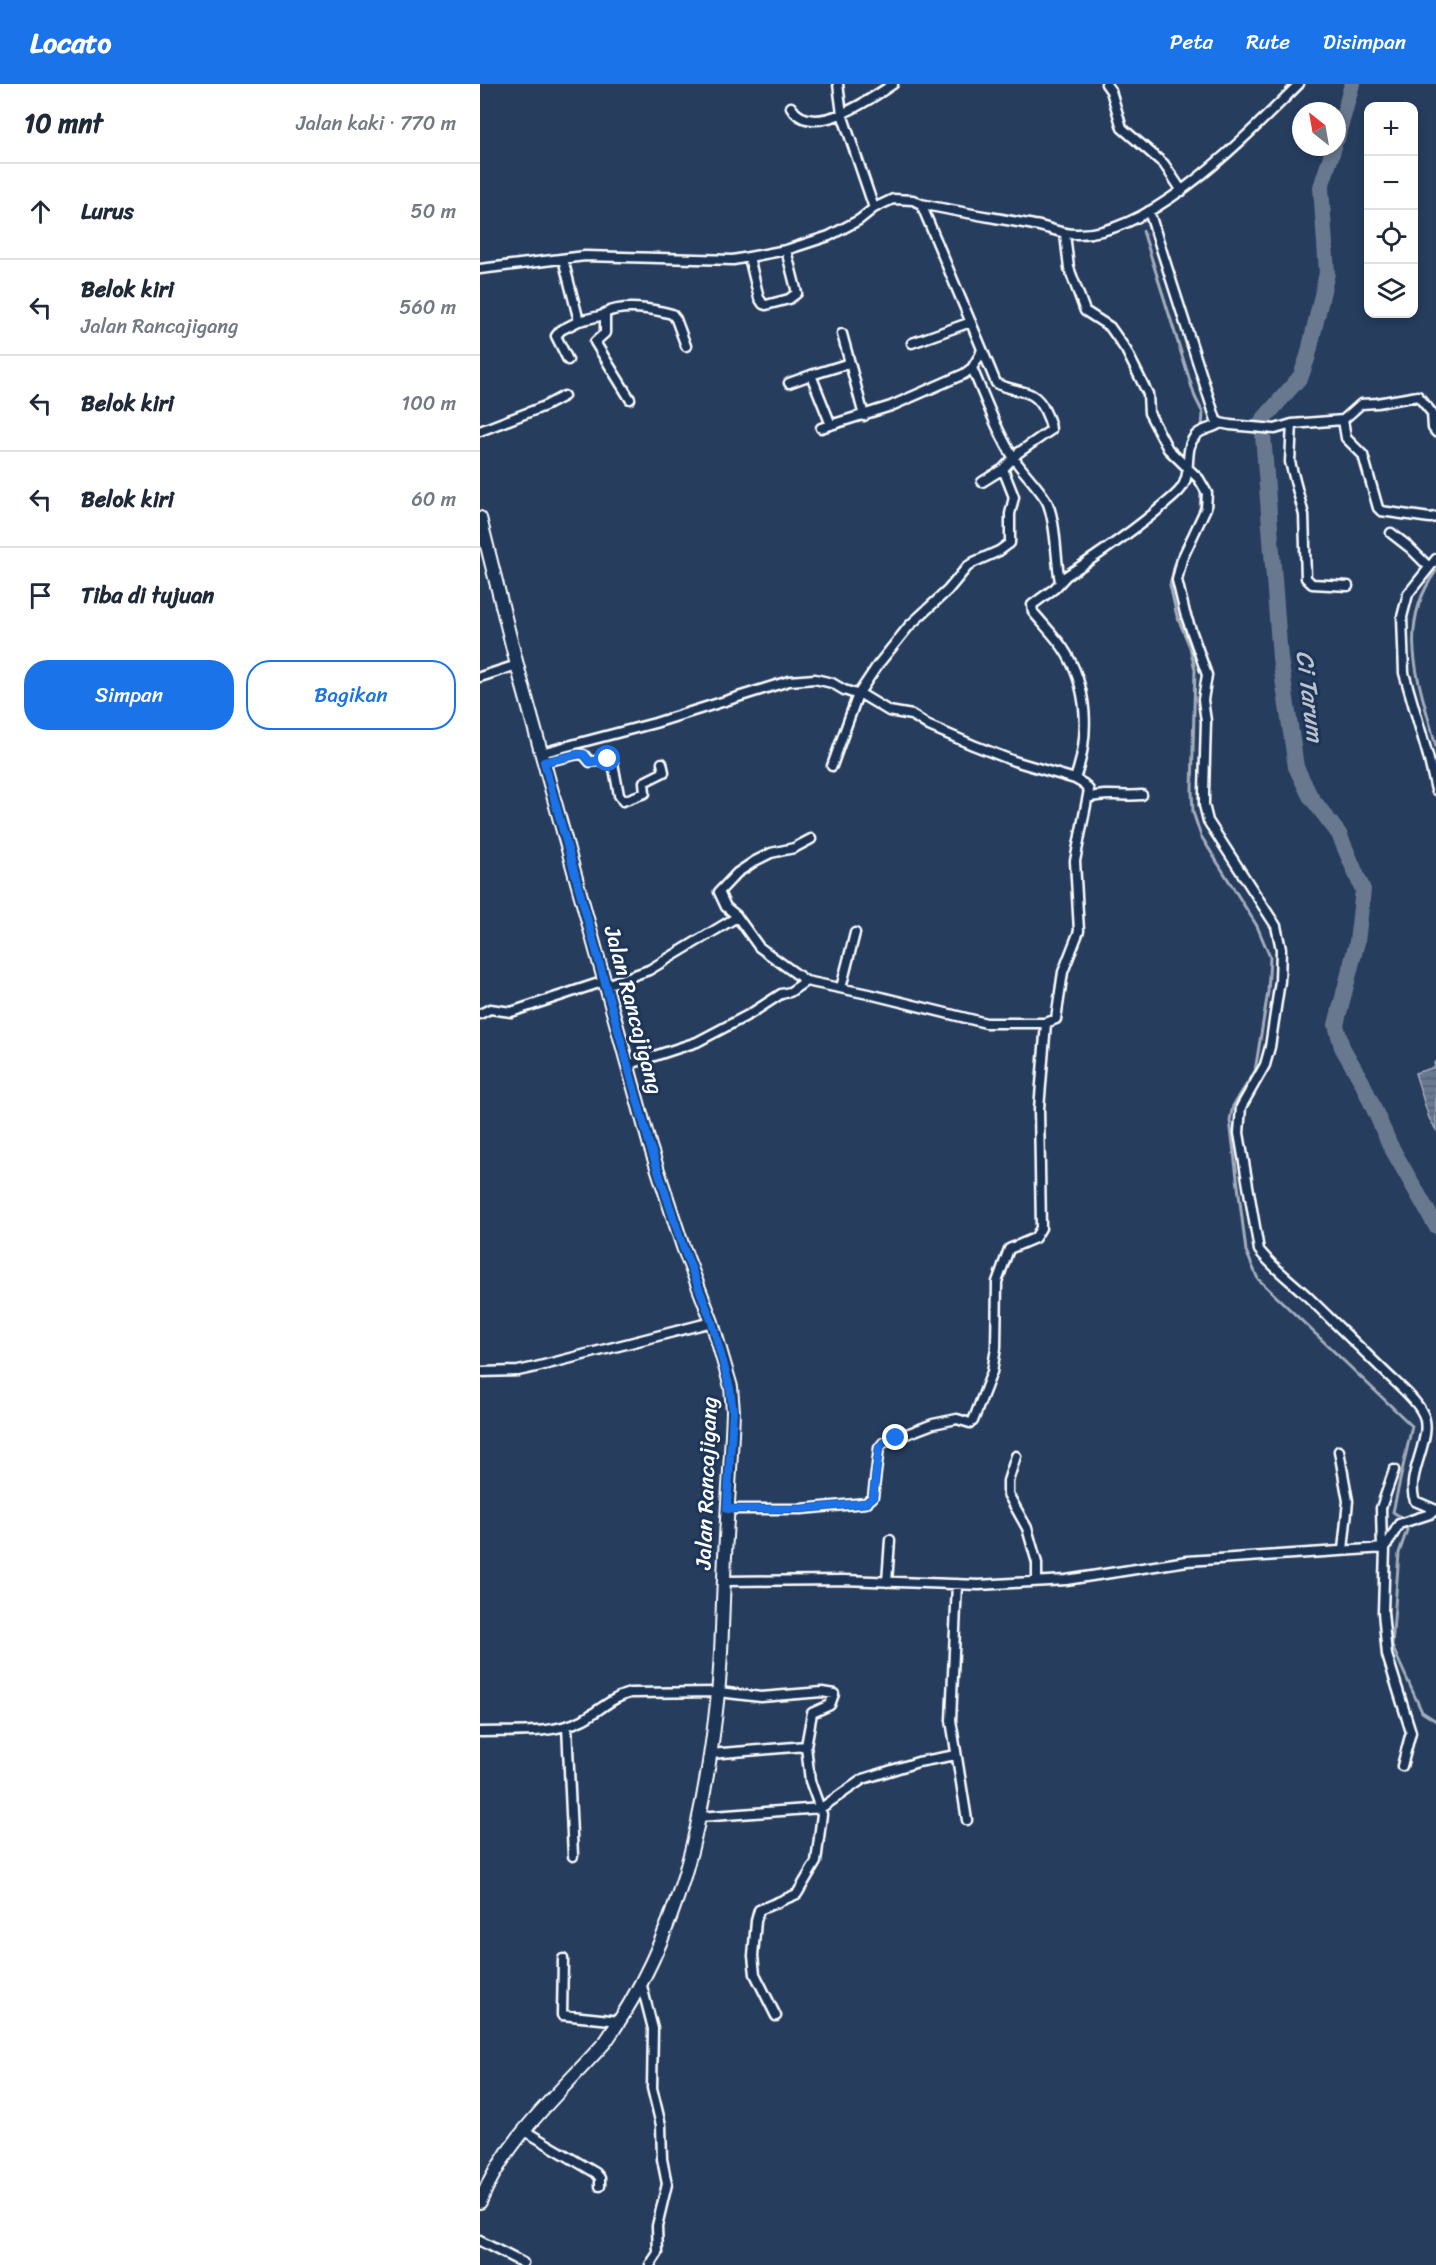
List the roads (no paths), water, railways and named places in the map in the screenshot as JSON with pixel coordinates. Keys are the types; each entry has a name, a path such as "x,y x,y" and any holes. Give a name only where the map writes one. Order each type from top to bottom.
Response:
{"main road":[{"name":"Jalan Rancajigang","path":"480,518 517,665 627,1065 671,1215 712,1322 733,1400 719,1692 699,1817 678,1900 668,1928 620,2021 606,2041 508,2151 489,2181 480,2202"}],"street":[{"path":"838,84 842,114 874,208"},
{"path":"792,107 795,114 806,120 842,114 860,106 892,84"},
{"path":"1106,84 1111,91 1122,128 1164,164 1182,191"},
{"path":"480,269 585,256 732,260 786,250 829,236 893,199 913,200 921,204 1039,226 1065,234 1093,233 1116,226 1149,211 1182,191 1299,84"},
{"path":"921,204 996,383 1037,397 1051,423 1049,433 1013,458 1003,469 982,482"},
{"path":"1149,211 1212,414 1225,424"},
{"path":"1065,234 1069,268 1085,311 1090,316 1108,324 1126,350 1148,394 1150,417 1170,453 1205,488 1206,508 1182,559 1178,580 1185,613 1207,675 1203,700 1206,721 1204,805 1208,821 1276,926 1281,949 1280,981 1270,1047 1265,1065 1241,1107 1239,1133 1259,1250 1268,1262 1327,1314 1424,1413 1426,1433 1412,1492 1415,1501 1436,1510"},
{"path":"749,257 759,298 766,305 789,299 797,293 786,250"},
{"path":"563,259 579,321"},
{"path":"568,360 556,336 561,330 579,321 604,315 609,311 639,309 672,314 686,346"},
{"path":"604,315 605,333 595,342 630,399"},
{"path":"912,343 971,322"},
{"path":"842,334 864,416"},
{"path":"821,428 864,416 948,382 972,368 982,349"},
{"path":"789,383 850,363"},
{"path":"972,368 982,395 1013,458 1047,502 1057,549 1060,581"},
{"path":"811,375 831,425"},
{"path":"480,431 545,406 564,396"},
{"path":"1191,472 1191,443 1198,433 1207,428 1225,424 1275,429 1292,424 1343,420 1361,404 1418,396 1432,413 1433,428 1436,432"},
{"path":"1343,420 1346,438 1363,455 1378,508 1381,511 1436,517"},
{"path":"1292,424 1290,462 1304,515 1306,578 1312,584 1348,586"},
{"path":"832,766 858,694 877,666 909,626 948,590 967,567 1010,543 1010,514 1014,497 1003,469"},
{"path":"1075,779 1086,735 1079,684 1063,648 1031,608 1033,603 1055,588 1060,581 1150,517 1181,488 1187,480 1186,475 1191,472"},
{"path":"1391,533 1429,567"},
{"path":"1436,559 1405,601 1402,617 1402,658 1405,681 1423,735 1436,790"},
{"path":"480,677 517,665"},
{"path":"543,757 789,681 815,679 858,694 889,711 912,715 929,726 983,749 1032,767 1075,779 1087,786 1089,790 1075,869 1079,931 1063,972 1056,1019 1046,1023 986,1023 806,981 759,947 737,917 729,911 719,895 723,886 755,861 771,853 794,848 811,839"},
{"path":"543,757 584,754 590,762 608,759 613,763 619,795 623,801 645,793 644,782 664,772 662,763"},
{"path":"1088,798 1106,794 1128,797 1142,795"},
{"path":"480,1014 490,1009 514,1011 649,970 737,917"},
{"path":"841,988 855,933"},
{"path":"627,1065 697,1042 806,981"},
{"path":"727,1509 801,1509 866,1503 873,1497 879,1448 883,1443 933,1424 957,1419 970,1423 973,1421 989,1381 996,1348 996,1282 1009,1249 1035,1238 1041,1228 1039,1108 1046,1023"},
{"path":"480,1372 518,1371 712,1322"},
{"path":"1339,1451 1348,1501 1343,1550"},
{"path":"1016,1456 1008,1481 1008,1494 1027,1528 1037,1563 1036,1581"},
{"path":"1394,1470 1381,1508 1383,1612 1387,1655 1411,1732 1402,1766"},
{"path":"1383,1548 1399,1524 1436,1510"},
{"path":"888,1582 890,1540"},
{"path":"723,1581 833,1580 957,1584 1036,1581 1106,1575 1187,1561 1383,1548"},
{"path":"957,1584 951,1719 967,1820"},
{"path":"480,1732 544,1730 567,1726 582,1720 625,1694 719,1692 761,1696 822,1692 834,1694 830,1705 812,1713 806,1746 810,1781 822,1808 816,1862 795,1896 758,1912 753,1956 755,1974 776,2016"},
{"path":"567,1726 573,1856"},
{"path":"710,1754 806,1746"},
{"path":"699,1817 822,1808 863,1779 918,1762 957,1755"},
{"path":"563,1959 562,2015 620,2021"},
{"path":"641,1982 654,2034 652,2088 661,2125 662,2159 667,2184 657,2226 658,2253 650,2265"},
{"path":"525,2131 596,2173 600,2178 600,2186"},
{"path":"480,2241 523,2263"}],"water":[{"path":"1436,1062 1436,1130 1429,1118 1415,1073 1435,1067"}],"waterway":[{"name":"Ci Tarum","path":"1346,106 1352,84"},
{"name":"Ci Tarum","path":"1331,156 1321,187 1327,273 1308,356 1301,376 1262,421 1280,658 1296,767 1310,796 1339,834 1363,890 1357,942 1336,1025 1342,1047 1362,1082 1390,1145 1436,1226"},
{"path":"1143,231 1195,397 1203,413 1202,428"},
{"path":"1191,477 1201,491 1200,509 1175,564 1170,585 1177,616 1190,647 1195,670 1193,812 1201,836 1257,926 1270,957 1268,992 1255,1071 1233,1106 1230,1120 1246,1251 1258,1279 1412,1426 1393,1512 1404,1519 1407,1530 1399,1553 1392,1646 1422,1712 1436,1721"},
{"path":"1436,571 1423,593 1416,614 1414,636 1418,680 1436,747"}]}
